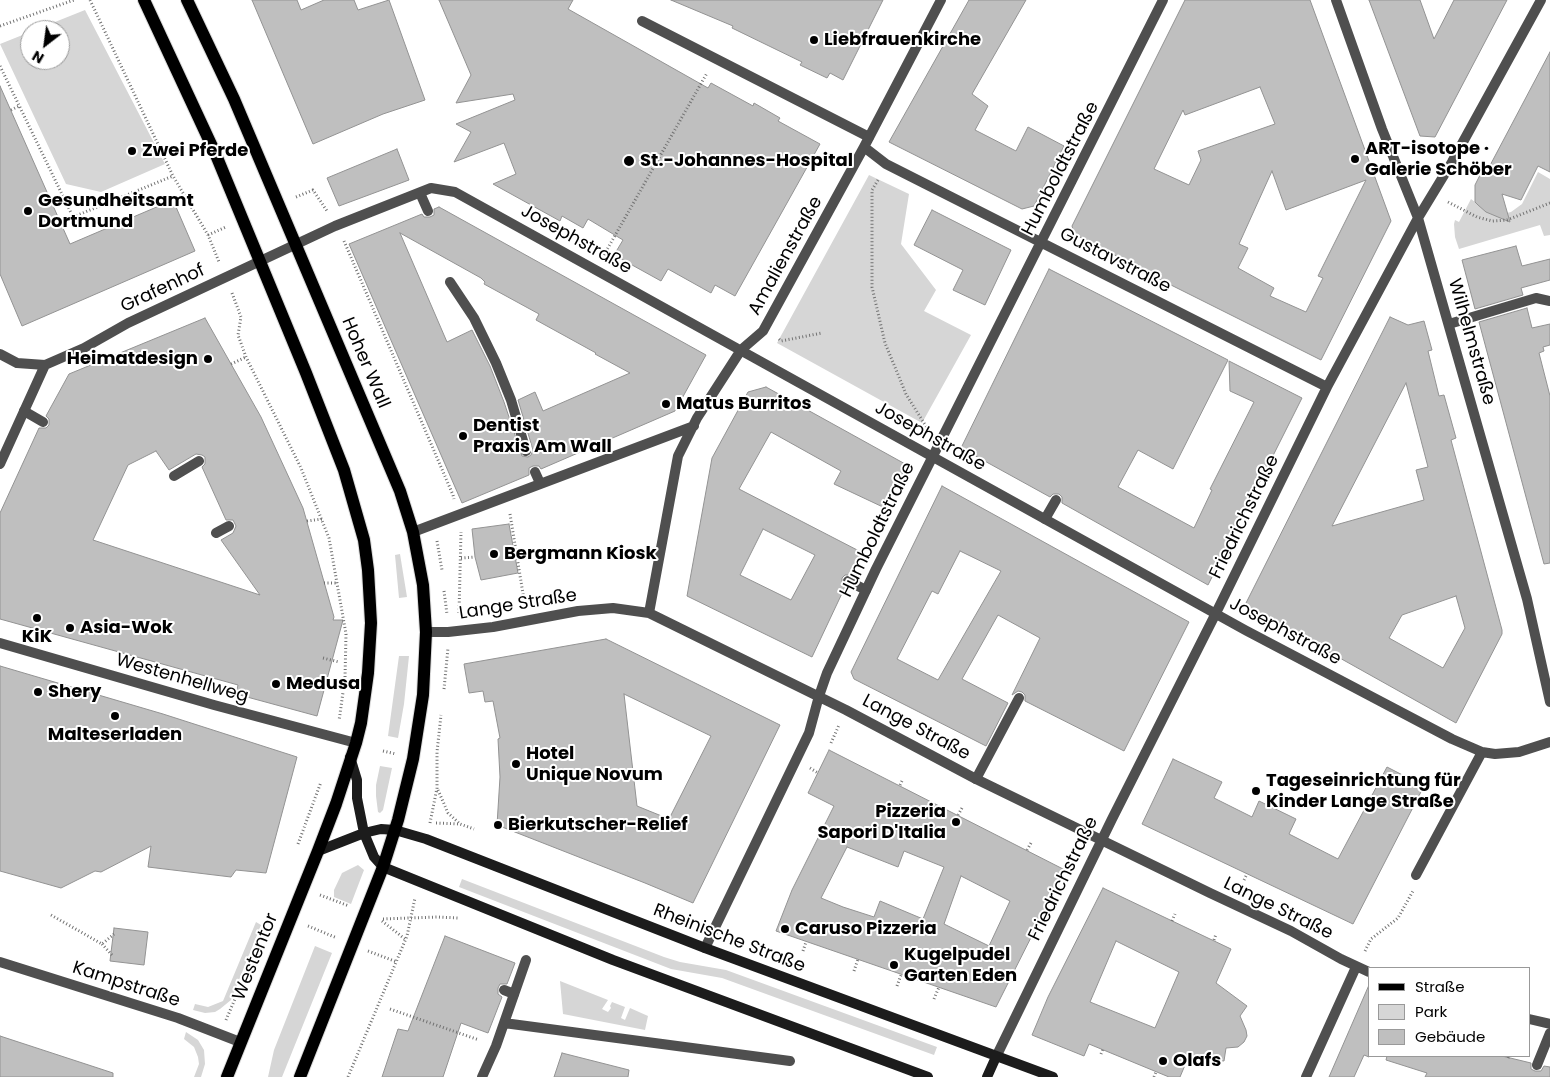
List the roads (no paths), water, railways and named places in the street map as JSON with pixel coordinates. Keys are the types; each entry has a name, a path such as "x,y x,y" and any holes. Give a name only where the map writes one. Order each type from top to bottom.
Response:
{"main road":[{"path":"144,0 194,106 260,262"},
{"name":"Hoher Wall","path":"187,0 230,91 400,491 413,532 423,585 426,632 422,695 413,759 395,830"},
{"name":"Westentor","path":"227,1077 318,851 356,743 366,693 371,623 364,540 344,470 260,262"},
{"path":"350,757 357,780 357,798 364,833 374,857 384,867 613,960 928,1077"},
{"path":"300,1077 384,867 395,830 381,829 364,833 318,851"},
{"name":"Rheinische Straße","path":"395,830 426,839 705,948 1052,1077"},
{"path":"987,1077 996,1057"}],"street":[{"name":"Amalienstraße","path":"649,612 678,456 740,350 762,331 864,147 941,0"},
{"name":"Humboldtstraße","path":"705,948 809,733 818,696 866,590 1163,0"},
{"name":"Wilhelmstraße","path":"1336,0 1382,129 1418,218 1527,599 1549,696"},
{"name":"Friedrichstraße","path":"996,1057 1101,841 1327,387 1418,218 1541,0"},
{"path":"642,21 869,137"},
{"name":"Gustavstraße","path":"864,147 886,164 1327,387"},
{"name":"Josephstraße","path":"295,244 431,188 455,192 1245,630 1444,734 1482,752 1506,754 1550,742"},
{"path":"420,193 428,211"},
{"name":"Grafenhof","path":"0,354 17,363 45,365 84,348 128,323 295,244"},
{"path":"450,282 474,318 499,362 526,451"},
{"path":"1448,324 1536,298 1550,301"},
{"path":"0,464 45,365"},
{"path":"24,411 43,422"},
{"path":"413,532 694,426"},
{"path":"174,476 199,461"},
{"path":"535,472 540,483"},
{"path":"1045,519 1056,500"},
{"path":"216,533 229,526"},
{"path":"848,581 866,590"},
{"name":"Lange Straße","path":"426,632 448,632 493,627 578,611 613,608 649,612 818,696 976,779 1101,841 1291,931 1356,967 1368,972"},
{"name":"Westenhellweg","path":"0,643 214,705 356,743"},
{"path":"976,779 1019,698"},
{"path":"1416,875 1482,752"},
{"path":"482,1077 504,1022 509,992 526,960"},
{"name":"Kampstraße","path":"0,962 178,1018 240,1042"},
{"path":"1306,1077 1356,967"},
{"path":"1530,1019 1550,1024"},
{"path":"504,1022 790,1061"},
{"path":"1537,1064 1550,1033"}],"place":[{"name":"Liebfrauenkirche","path":"814,40"},
{"name":"Zwei Pferde","path":"132,151"},
{"name":"ART-isotope · Galerie Schöber","path":"1355,159"},
{"name":"St.-Johannes-Hospital","path":"629,161"},
{"name":"Gesundheitsamt Dortmund","path":"28,211"},
{"name":"Heimatdesign","path":"208,359"},
{"name":"Matus Burritos","path":"666,404"},
{"name":"Dentist Praxis Am Wall","path":"463,436"},
{"name":"Bergmann Kiosk","path":"494,554"},
{"name":"KiK","path":"37,618"},
{"name":"Asia-Wok","path":"70,628"},
{"name":"Medusa","path":"276,684"},
{"name":"Shery","path":"38,692"},
{"name":"Malteserladen","path":"115,716"},
{"name":"Hotel Unique Novum","path":"516,764"},
{"name":"Tageseinrichtung für Kinder Lange Straße","path":"1256,791"},
{"name":"Pizzeria Sapori D'Italia","path":"956,822"},
{"name":"Bierkutscher-Relief","path":"498,825"},
{"name":"Caruso Pizzeria","path":"785,929"},
{"name":"Kugelpudel Garten Eden","path":"894,965"},
{"name":"Olafs","path":"1163,1061"}]}
